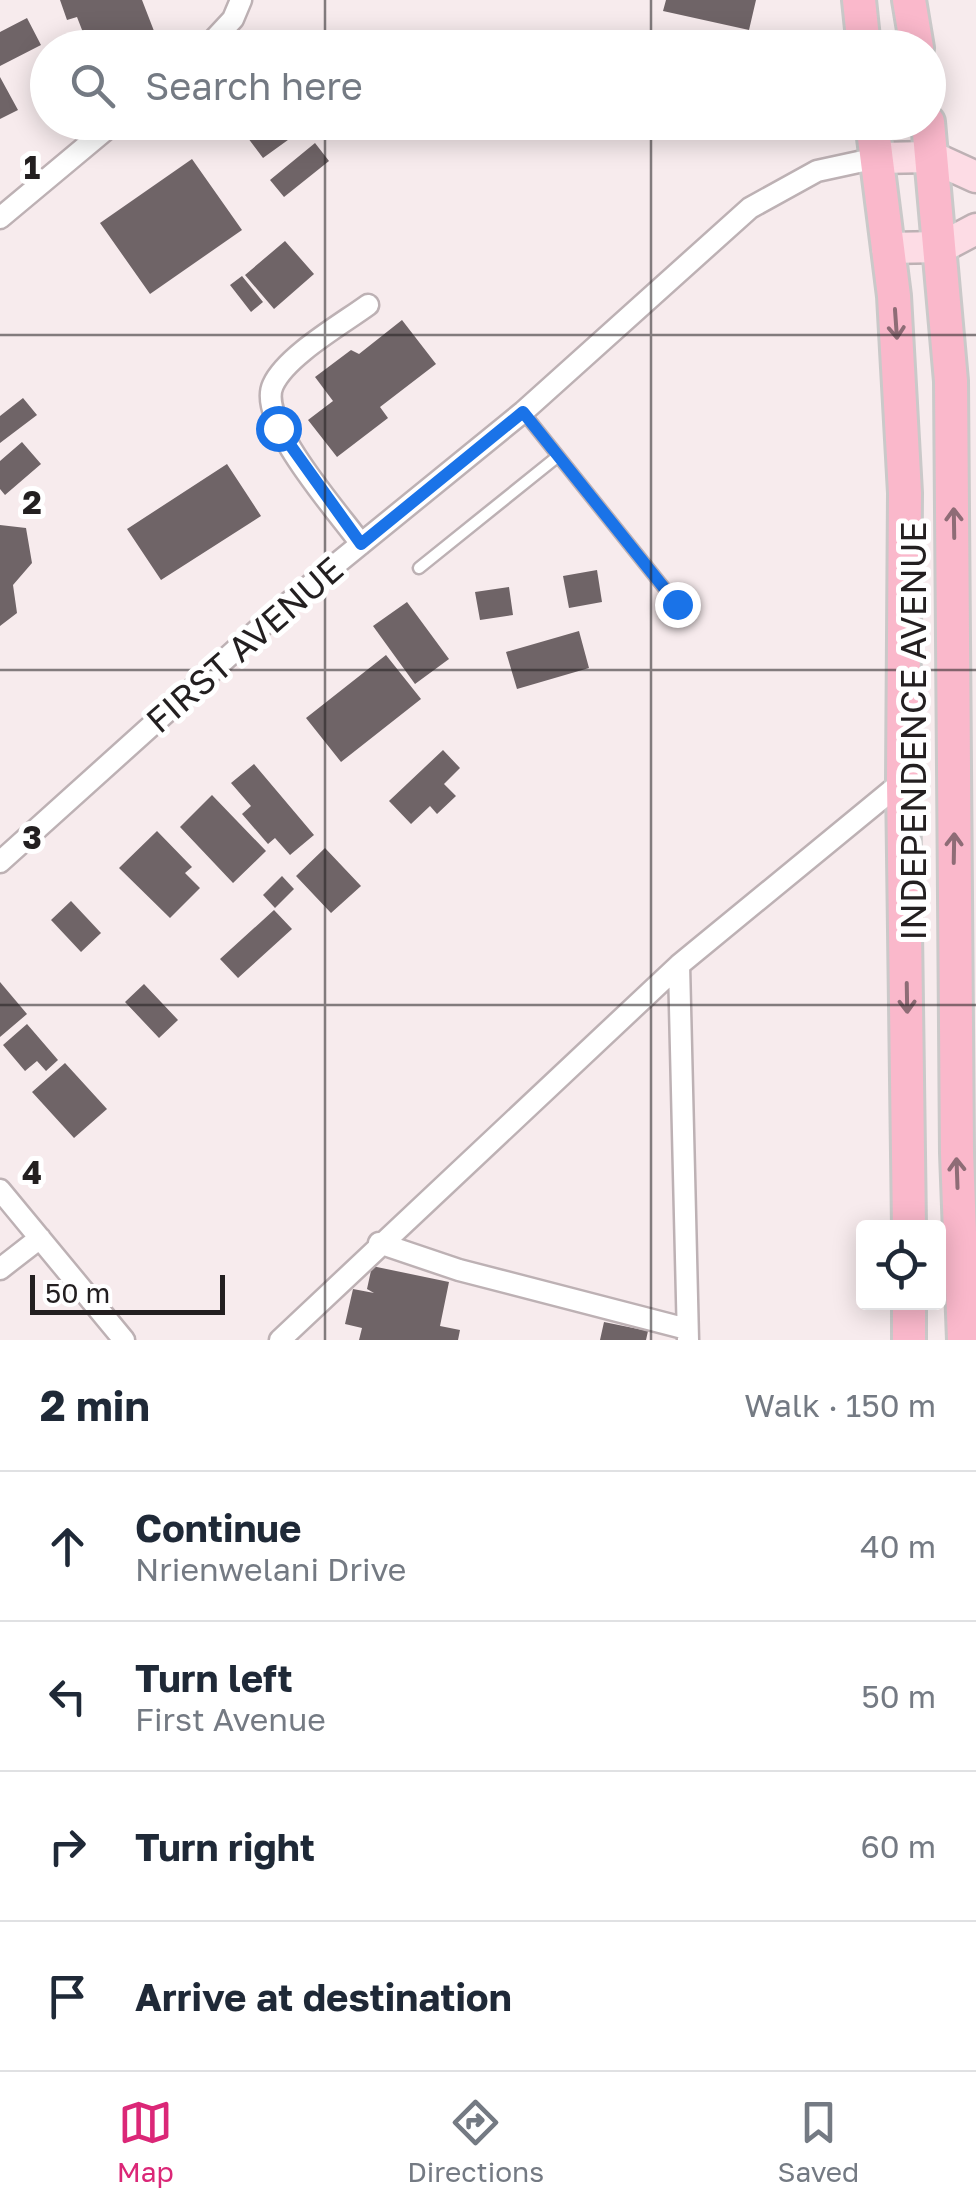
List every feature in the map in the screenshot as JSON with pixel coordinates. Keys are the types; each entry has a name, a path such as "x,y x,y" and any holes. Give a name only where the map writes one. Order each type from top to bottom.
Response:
{"main road":[{"path":"859,0 862,30"},
{"path":"909,0 914,30"},
{"name":"INDEPENDENCE AVENUE","path":"874,140 895,312 905,493 903,781 909,1220"},
{"name":"INDEPENDENCE AVENUE","path":"930,140 942,247 953,456 956,1153 964,1340"},
{"path":"909,1310 909,1340"}],"street":[{"path":"222,30 233,18 240,0"},
{"path":"0,218 93,140"},
{"path":"877,158 932,157 976,176"},
{"name":"FIRST AVENUE","path":"0,862 281,608 523,412 750,208 817,171 877,158"},
{"path":"886,248 942,247 976,230"},
{"path":"361,544 278,428 270,405 271,388 284,368 368,304"},
{"path":"280,1340 379,1242 679,965 903,781"},
{"path":"379,1242 459,1270 688,1335 679,965"},
{"path":"0,1190 124,1340"},
{"path":"0,1269 40,1238"}],"lane":[{"path":"523,412 677,604"},
{"path":"419,568 557,457"}],"building":[{"path":"60,0 142,0 154,30 82,30 77,17 67,20"},
{"path":"666,0 756,0 749,30 663,11"},
{"path":"27,18 33,30 30,30 30,51 0,66 0,32"},
{"path":"0,77 18,110 0,119"},
{"path":"250,140 288,140 263,158"},
{"path":"315,143 329,161 284,197 270,180"},
{"path":"192,159 242,230 150,294 100,223"},
{"path":"285,241 314,274 274,309 245,275"},
{"path":"242,276 263,302 251,312 230,285"},
{"path":"402,320 436,364 380,407 388,418 337,457 308,420 333,401 315,377 351,350 359,354"},
{"path":"23,398 37,415 0,443 0,416"},
{"path":"22,442 41,464 5,495 0,489 0,461"},
{"path":"227,464 261,516 161,580 127,529"},
{"path":"0,525 26,528 32,563 13,585 17,613 0,626"},
{"path":"597,570 602,602 569,608 563,576"},
{"path":"509,587 513,615 480,620 475,592"},
{"path":"407,602 449,659 415,684 373,626"},
{"path":"579,631 589,668 517,689 506,652"},
{"path":"386,655 421,699 341,762 306,718"},
{"path":"443,750 460,768 444,784 456,796 437,814 430,806 411,824 389,801"},
{"path":"254,764 314,835 290,855 275,838 268,844 242,814 251,806 231,783"},
{"path":"212,795 266,851 233,883 180,827"},
{"path":"157,831 192,867 185,873 200,888 170,918 119,868"},
{"path":"325,848 361,886 331,913 296,876"},
{"path":"282,876 294,889 275,908 263,895"},
{"path":"71,901 101,933 81,952 51,920"},
{"path":"274,910 292,929 238,978 220,959"},
{"path":"0,982 27,1014 0,1037"},
{"path":"144,984 178,1020 159,1038 125,1002"},
{"path":"27,1024 58,1060 46,1071 37,1061 25,1071 3,1045"},
{"path":"65,1063 107,1109 74,1138 32,1092"},
{"path":"372,1266 449,1282 440,1326 460,1330 458,1340 359,1340 362,1328 345,1324 353,1289 374,1293 367,1289"},
{"path":"604,1322 648,1331 646,1340 600,1340"}],"route":[{"path":"278,428 361,544 523,412 677,604"}]}
